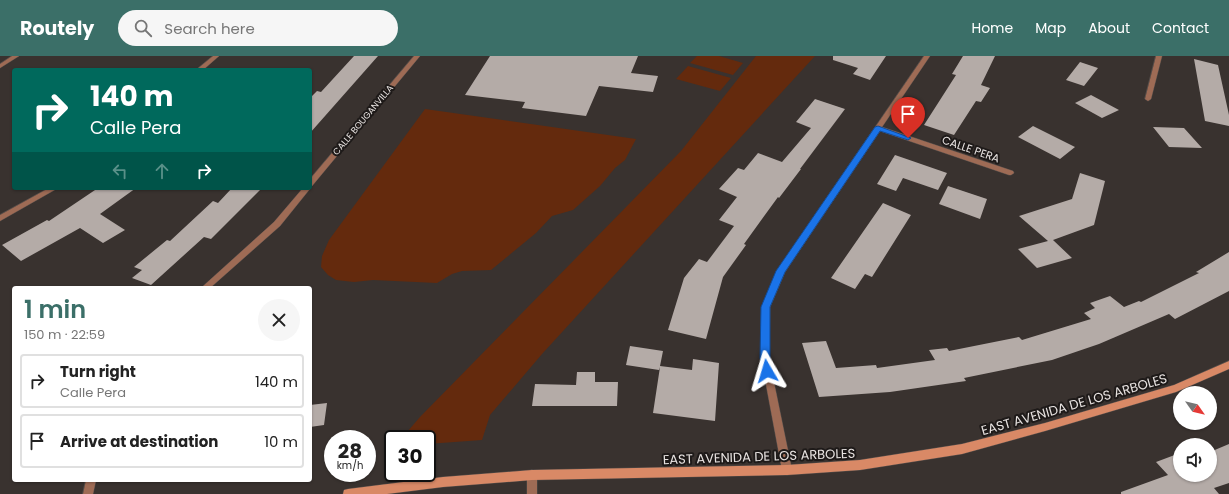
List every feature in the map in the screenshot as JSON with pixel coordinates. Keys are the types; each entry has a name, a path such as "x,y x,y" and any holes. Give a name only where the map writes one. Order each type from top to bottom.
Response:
{"main road":[{"name":"EAST AVENIDA DE LOS ARBOLES","path":"348,494 443,482 532,474 787,470 860,465 962,449 1045,427 1176,388 1229,365"}],"street":[{"path":"0,66 16,56"},
{"path":"201,68 216,56"},
{"name":"CALLE BOUGANVILLA","path":"312,182 417,56"},
{"path":"787,470 765,358 766,307 781,271 927,56"},
{"path":"1148,99 1159,56"},
{"name":"CALLE PERA","path":"878,128 1011,173"},
{"path":"0,218 50,190"},
{"path":"207,286 277,224 305,190"},
{"path":"532,474 532,494"},
{"path":"88,494 91,482"}],"shaded area":[{"path":"697,56 719,56 743,63 733,75 690,63"},
{"path":"756,56 815,56 542,354 490,415 482,440 436,443 436,430 409,430 420,417 681,151"},
{"path":"688,66 731,78 720,91 676,79"},
{"path":"425,109 636,139 625,160 615,168 600,186 573,210 552,216 536,233 491,270 462,271 452,274 437,283 373,280 354,282 336,280 328,275 321,267 322,256 329,240"}],"building":[{"path":"354,56 378,56 312,131 312,96 317,91 321,92"},
{"path":"490,56 638,56 631,73 658,76 653,92 599,86 586,116 522,108 525,102 465,95"},
{"path":"833,56 886,56 870,80 853,74 858,68 833,60"},
{"path":"963,56 995,56 981,85 990,88 981,102 976,101 954,135 924,125 956,75 952,74"},
{"path":"1194,59 1218,65 1229,115 1229,126 1205,121"},
{"path":"1080,62 1098,68 1084,86 1066,80"},
{"path":"1091,95 1119,110 1102,118 1075,103"},
{"path":"815,99 845,109 779,198 778,197 744,244 746,245 723,277 706,339 668,330 684,278 699,259 707,262 734,226 719,220 737,197 719,189 738,168 744,170 758,153 782,162 811,128 796,122"},
{"path":"1033,126 1075,147 1060,159 1018,137"},
{"path":"1153,127 1184,128 1202,148 1169,147"},
{"path":"895,155 947,173 938,190 903,178 896,191 877,184"},
{"path":"1080,173 1105,181 1094,225 1053,240 1072,258 1037,268 1018,249 1048,241 1019,216 1072,199"},
{"path":"948,186 987,199 980,219 939,204"},
{"path":"95,190 133,190 100,214 125,230 103,243 80,228 21,261 2,245 47,220 49,221"},
{"path":"230,190 260,190 211,239 204,237 151,285 132,278 142,270 134,267 167,240 170,241 213,201 218,203"},
{"path":"883,203 911,215 872,277 865,274 855,289 831,278"},
{"path":"1229,252 1229,291 1175,319 1169,314 1099,344 1052,360 964,378 966,381 890,392 819,397 802,343 826,341 836,368 876,365 877,368 935,360 929,350 947,348 949,351 1019,337 1022,340 1091,319 1084,313 1095,308 1090,303 1110,296 1124,307 1139,301 1141,302 1199,273 1196,272"},
{"path":"630,346 663,351 660,366 692,370 693,359 719,363 715,421 653,413 660,367 659,370 626,365"},
{"path":"577,372 595,372 595,382 618,382 617,406 532,406 535,384 576,385"},
{"path":"327,403 324,425 312,427 312,405"},
{"path":"1229,444 1229,483 1214,488 1219,494 1121,494 1121,492 1168,475 1156,462 1173,456 1173,482 1217,482 1217,449"}],"route":[{"path":"767,371 765,358 766,307 781,271 878,128 908,138"}]}
